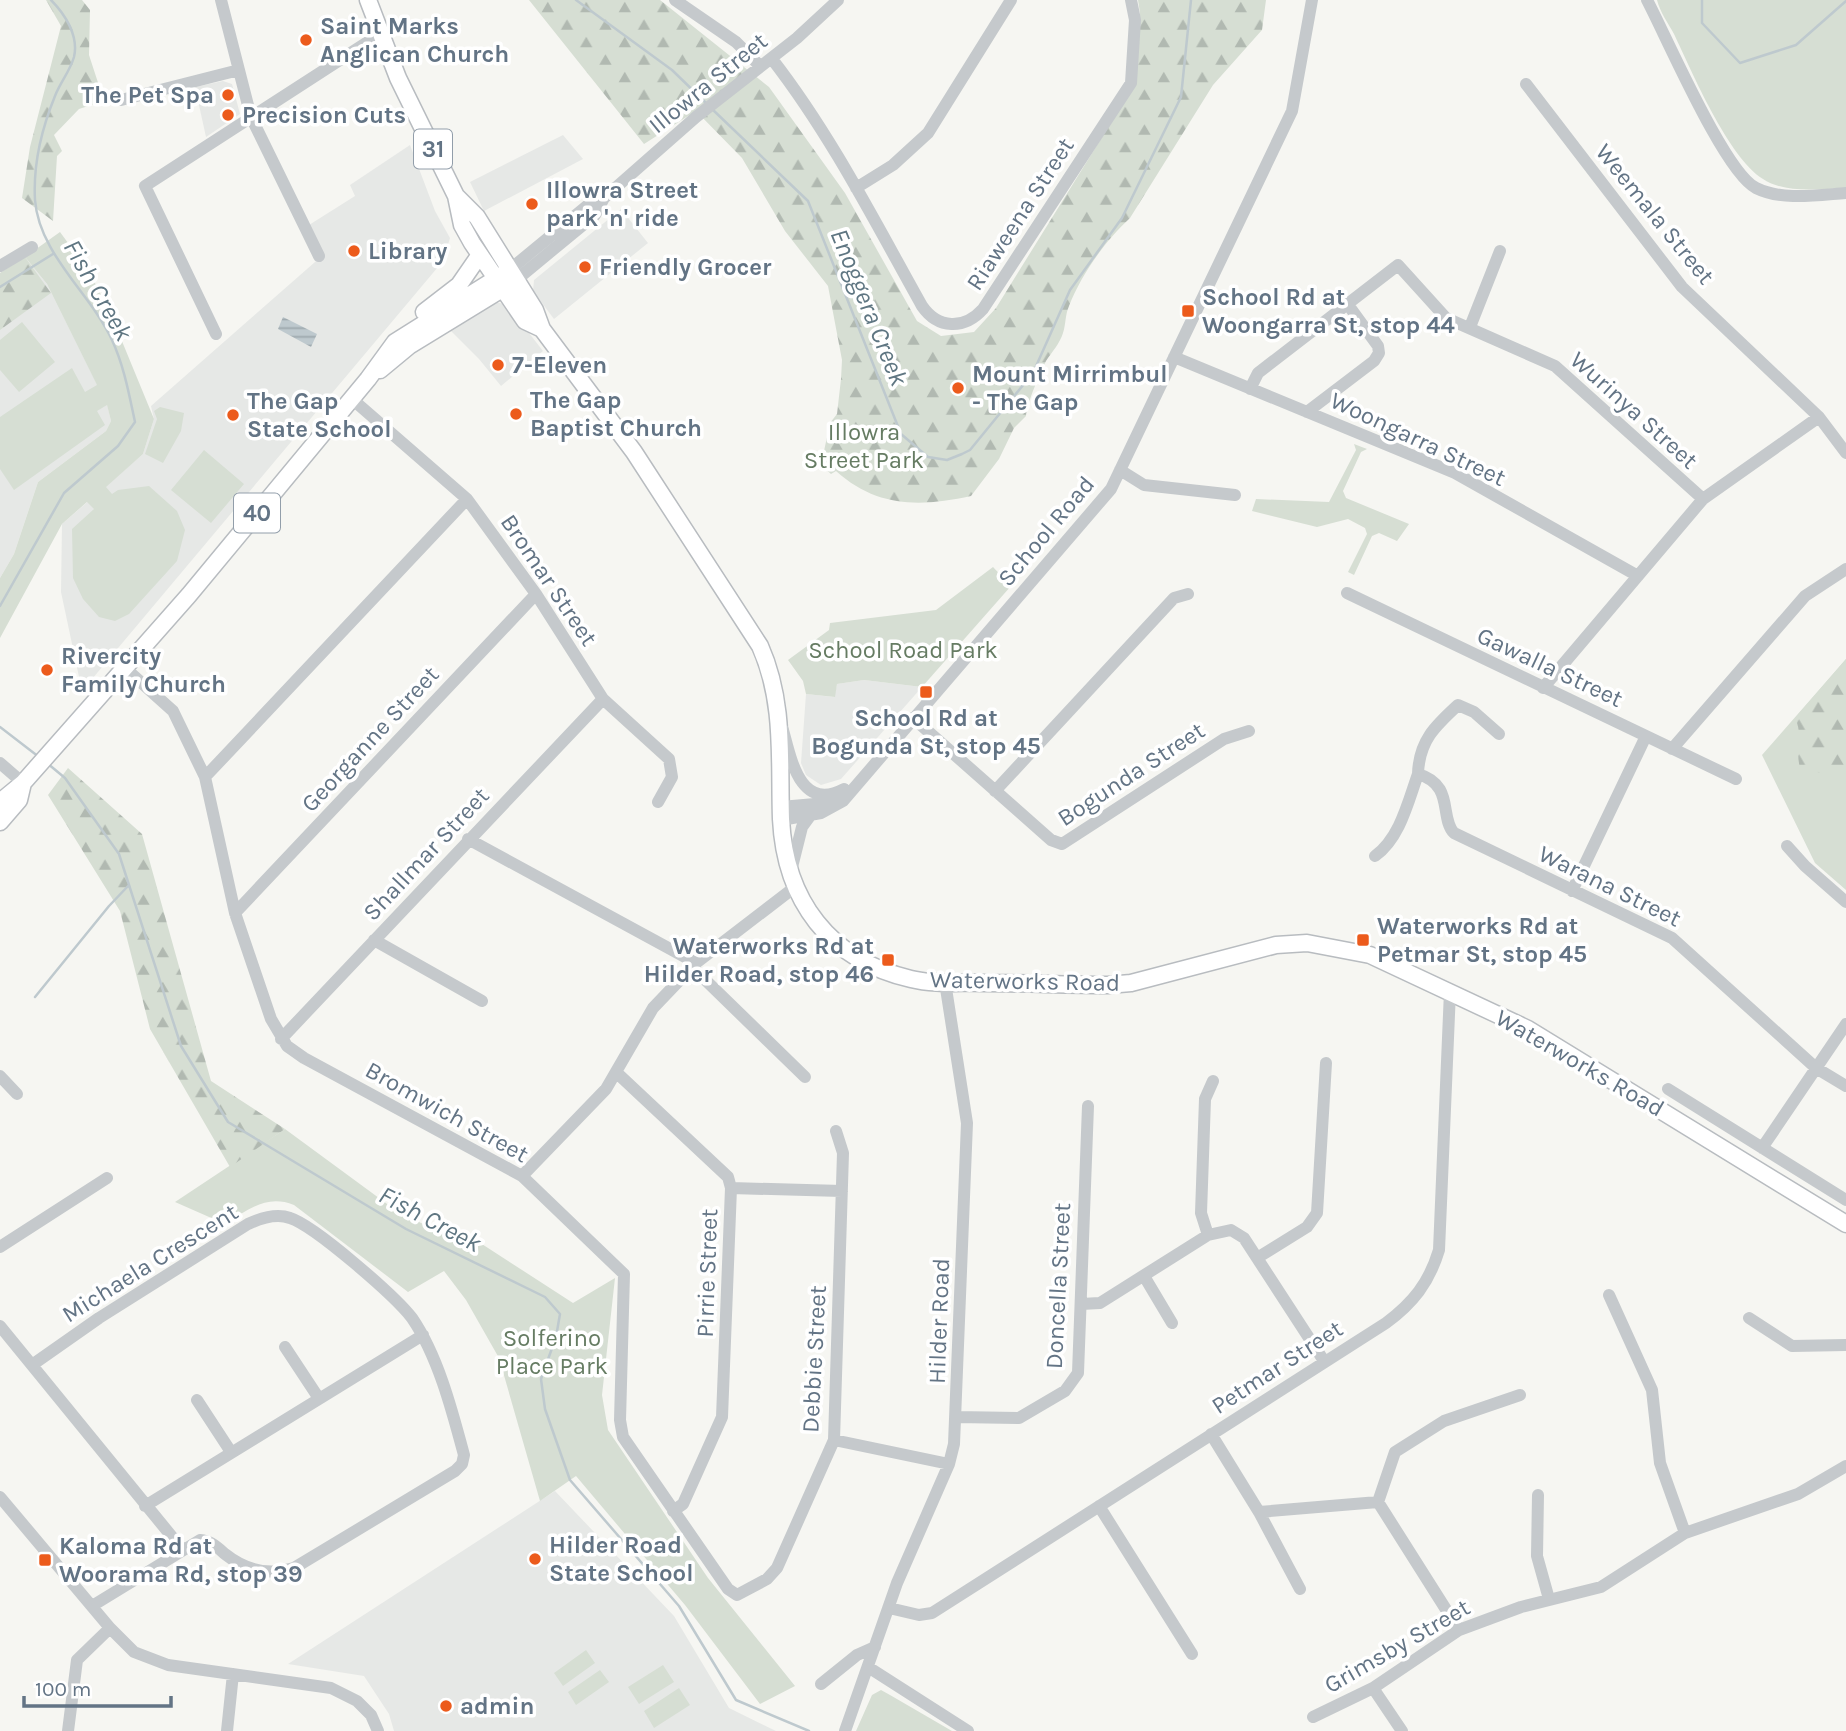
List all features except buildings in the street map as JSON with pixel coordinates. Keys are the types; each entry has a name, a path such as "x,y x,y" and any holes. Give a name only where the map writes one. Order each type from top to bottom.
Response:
{"main road":[{"name":"Waterworks Road","path":"368,0 380,34 456,197 462,225 479,256 535,310 542,329 634,452 760,646 772,679 780,719 781,813 792,881 805,910 820,928 855,956 909,979 946,982 1108,985 1131,983 1247,950 1307,943 1370,955 1450,991 1539,1036 1846,1224"},
{"name":"Waterworks Road","path":"456,197 477,217 505,280"},
{"path":"390,346 420,315 456,288 471,271 479,256"},
{"name":"40","path":"0,802 23,783 125,668 352,399 390,346 505,280"},
{"name":"40","path":"368,379 409,346 505,280"},
{"name":"40","path":"0,822 19,800 23,783"}],"street":[{"path":"221,0 251,117 318,256"},
{"path":"675,0 737,42 760,66"},
{"name":"Illowra Street","path":"505,280 596,215 604,198 696,117 733,86 772,59 838,0"},
{"path":"856,188 893,166 928,134 1011,0"},
{"name":"Riaweena Street","path":"772,59 794,86 929,316 936,322 952,325 976,317 1131,83 1135,20 1131,0"},
{"name":"School Road","path":"781,813 810,816 841,804 1099,506 1120,470 1292,111 1312,0"},
{"path":"1647,0 1722,148 1741,177 1756,188 1779,195 1846,193"},
{"path":"216,334 145,186 380,34"},
{"path":"121,100 239,70"},
{"name":"Weemala Street","path":"1526,84 1682,287 1819,417 1846,453"},
{"path":"0,266 32,247"},
{"path":"1470,327 1500,251"},
{"name":"Wurinya Street","path":"1346,302 1398,265 1408,272 1436,310 1446,318 1555,366 1703,499"},
{"path":"1250,389 1258,373 1346,302 1378,346 1379,353 1374,361 1307,412"},
{"name":"Woongarra Street","path":"1174,357 1454,473 1638,576"},
{"name":"Bromar Street","path":"352,399 467,499 536,594 603,699 669,759 673,775 658,802"},
{"path":"1543,688 1703,499 1819,417"},
{"path":"1120,470 1144,485 1235,495"},
{"path":"205,777 467,499"},
{"path":"1672,749 1805,596 1846,569"},
{"name":"Gawalla Street","path":"1347,593 1736,779"},
{"name":"Georganne Street","path":"235,913 536,594"},
{"path":"995,791 1174,598 1188,594"},
{"name":"Bromwich Street","path":"125,668 173,711 205,777 235,913 271,1019 281,1039 304,1058 522,1176 624,1274 621,1429 628,1445 673,1511 733,1593"},
{"name":"Shallmar Street","path":"281,1039 603,699"},
{"path":"1375,856 1386,848 1397,829 1418,774 1420,751 1428,734 1458,705 1474,712 1499,734"},
{"name":"Bogunda Street","path":"913,718 1051,840 1062,844 1224,739 1250,731"},
{"path":"780,719 794,770 802,783 822,794 844,789"},
{"path":"1572,891 1646,736"},
{"path":"0,763 23,783"},
{"name":"Warana Street","path":"1418,774 1427,777 1440,791 1449,816 1450,829 1454,833 1682,944 1816,1068 1846,1086"},
{"name":"School Road","path":"781,813 822,802 859,781"},
{"path":"522,1176 606,1089 653,1008 694,965 792,881 801,830 810,816"},
{"path":"468,839 694,965 805,1077"},
{"path":"1787,846 1805,866 1846,902"},
{"path":"374,940 482,1002"},
{"name":"Hilder Road","path":"846,1728 889,1608 949,1464 956,1417 967,1123 946,982"},
{"name":"Petmar Street","path":"889,1608 919,1615 932,1612 1400,1312 1425,1286 1439,1250 1450,991"},
{"path":"1762,1148 1846,1024"},
{"path":"1257,1258 1307,1227 1317,1213 1326,1063"},
{"name":"Pirrie Street","path":"617,1073 728,1177 731,1188 722,1417 683,1504 673,1511"},
{"path":"0,1076 17,1094"},
{"path":"1208,1235 1201,1213 1201,1201 1205,1099 1213,1081"},
{"path":"1668,1089 1846,1200"},
{"name":"Doncella Street","path":"956,1417 1019,1418 1070,1387 1078,1373 1088,1106"},
{"name":"Debbie Street","path":"733,1593 742,1595 767,1579 777,1568 834,1440 843,1153 836,1130"},
{"path":"0,1247 107,1178"},
{"path":"731,1188 842,1191"},
{"name":"Michaela Crescent","path":"32,1366 99,1318 248,1224 276,1216 293,1219 331,1246 401,1306 423,1335 463,1450 464,1460 460,1467 304,1564 282,1572 257,1571 245,1567 207,1541 195,1541 182,1549"},
{"path":"1081,1304 1100,1303 1208,1235 1231,1230 1244,1238 1324,1361"},
{"path":"1144,1276 1172,1323"},
{"path":"1609,1295 1652,1390 1660,1463 1685,1533"},
{"path":"1749,1318 1792,1346 1846,1345"},
{"path":"0,1326 182,1549 92,1606"},
{"path":"145,1506 318,1397 423,1335"},
{"path":"285,1347 318,1397"},
{"path":"1378,1502 1395,1452 1444,1421 1520,1395"},
{"path":"197,1400 230,1452"},
{"path":"1211,1434 1259,1512 1300,1589"},
{"path":"834,1440 949,1464"},
{"name":"Grimsby Street","path":"1313,1717 1373,1688 1459,1630 1549,1598 1601,1587 1685,1533 1798,1494 1846,1466"},
{"path":"1538,1495 1537,1556 1549,1598"},
{"path":"0,1497 110,1628 134,1652 155,1662 331,1688 348,1694 371,1715 378,1731"},
{"path":"1259,1512 1378,1502"},
{"path":"1378,1502 1459,1630"},
{"path":"1098,1506 1192,1654"},
{"path":"68,1731 77,1660 110,1628"},
{"path":"821,1685 857,1655 874,1647"},
{"path":"867,1667 968,1731"},
{"path":"227,1731 233,1674"},
{"path":"1373,1688 1402,1731"}],"shaded area":[{"path":"223,81 232,84 240,114 206,137 195,87"},
{"path":"563,135 583,159 484,211 470,182"},
{"name":"The Gap State School","path":"410,145 435,211 450,238 443,261 82,691 61,592 62,524 143,454 154,419 151,406 323,255 309,225 355,196 350,185"},
{"path":"621,209 648,243 554,319 533,291 534,280"},
{"path":"25,257 47,284 107,404 111,421 106,431 38,482 14,554 0,578 0,273"},
{"name":"7-Eleven","path":"495,302 504,304 511,310 543,351 501,386 450,330"},
{"path":"283,317 317,334 311,347 278,329"},
{"path":"864,680 922,687 841,779 821,785 806,775 801,763 806,694 834,697 837,684"},
{"name":"Hilder Road State School","path":"555,1491 674,1616 729,1708 776,1731 394,1731 389,1714 364,1676 288,1664"}],"green space":[{"path":"46,0 82,0 90,10 89,55 104,101 79,109 54,135 62,151 57,156 53,221 22,198 30,147 61,26"},
{"name":"Illowra Street Park","path":"529,0 660,0 769,87 845,193 917,321 941,336 974,332 996,308 1135,84 1140,13 1138,0 1266,0 1262,30 1213,85 1130,218 1103,248 1080,282 1068,309 1062,337 1040,373 1026,416 1014,428 999,459 971,496 917,503 900,502 867,492 836,471 831,474 821,465 830,423 837,414 842,360 828,286 785,231 742,158 696,111 644,144"},
{"path":"1657,0 1846,0 1846,188 1803,190 1782,187 1763,179 1750,168 1712,112"},
{"path":"60,232 90,273 112,317 154,419 143,454 106,487 112,494 118,490 149,486 177,511 185,530 177,561 129,614 115,621 99,617 83,599 73,578 72,529 94,509 87,502 62,524 0,638 0,578 14,554 38,482 106,431 111,421 107,405 97,411 105,425 14,490 0,469 0,417 72,368 85,392 97,385 47,284 25,257"},
{"path":"25,257 51,293 0,330 0,273"},
{"path":"22,322 55,362 19,392 0,370 0,340"},
{"path":"160,407 184,413 181,431 163,463 145,454 157,419 154,411"},
{"path":"1354,444 1367,449 1361,452 1343,491 1346,498 1409,524 1397,541 1379,533 1372,536 1354,575 1348,572 1367,534 1365,528 1348,519 1317,527 1252,511 1256,499 1329,502 1356,450"},
{"path":"204,450 244,484 211,523 171,490"},
{"name":"School Road Park","path":"993,567 1011,586 922,687 864,680 837,684 835,697 806,694 803,681 788,660 829,630 830,623 936,610"},
{"path":"1846,659 1846,890 1815,863 1762,755"},
{"path":"1846,659 1846,772 1839,765 1825,775 1815,771 1808,776 1803,774 1800,767 1799,733 1795,718"},
{"path":"68,768 142,834 211,1081 285,1129 230,1167 150,1029 120,911 48,795"},
{"name":"Solferino Place Park","path":"285,1129 398,1212 438,1231 451,1224 573,1303 615,1278 602,1395 608,1430 708,1578 795,1686 760,1704 685,1605 576,1476 540,1501 499,1358 466,1300 444,1271 408,1292 294,1205 266,1202 225,1224 175,1202"},
{"path":"586,1650 595,1663 563,1686 554,1673"},
{"path":"663,1665 674,1682 639,1704 628,1687"},
{"path":"600,1670 609,1682 576,1705 568,1692"},
{"path":"679,1688 690,1705 654,1728 644,1711"},
{"path":"881,1690 952,1731 856,1731 872,1695"}],"waterway":[{"name":"Fish Creek","path":"0,606 64,493 118,446 135,422 123,370 112,340 46,238 35,200 35,173 42,134 75,49 70,26 51,0"},
{"name":"Enoggera Creek","path":"576,0 672,70 707,104"},
{"name":"Enoggera Creek","path":"712,109 808,201 901,434 928,457 947,460 970,450 1033,373 1070,290 1122,218 1181,97 1191,0"},
{"name":"Enoggera Creek","path":"1702,0 1702,23 1740,63 1796,45 1846,1"},
{"path":"0,287 53,254"},
{"name":"Fish Creek","path":"0,727 39,757"},
{"name":"Fish Creek","path":"47,763 65,778 119,854 181,1046 228,1122 406,1229 545,1297 560,1314 556,1337 541,1379 545,1409 570,1480 679,1606 736,1700 809,1731"},
{"path":"35,997 129,885"}],"place":[{"name":"Saint Marks Anglican Church","path":"306,40"},
{"name":"The Pet Spa","path":"228,95"},
{"name":"Precision Cuts","path":"228,115"},
{"name":"Illowra Street park 'n' ride","path":"532,204"},
{"name":"Library","path":"354,251"},
{"name":"Friendly Grocer","path":"585,267"},
{"name":"School Rd at Woongarra St, stop 44","path":"1188,311"},
{"name":"7-Eleven","path":"498,365"},
{"name":"Mount Mirrimbul - The Gap","path":"958,388"},
{"name":"The Gap Baptist Church","path":"516,414"},
{"name":"The Gap State School","path":"233,415"},
{"name":"Rivercity Family Church","path":"47,670"},
{"name":"School Rd at Bogunda St, stop 45","path":"926,692"},
{"name":"Waterworks Rd at Petmar St, stop 45","path":"1363,940"},
{"name":"Waterworks Rd at Hilder Road, stop 46","path":"888,960"},
{"name":"Hilder Road State School","path":"535,1559"},
{"name":"Kaloma Rd at Woorama Rd, stop 39","path":"45,1560"},
{"name":"admin","path":"446,1706"}]}
